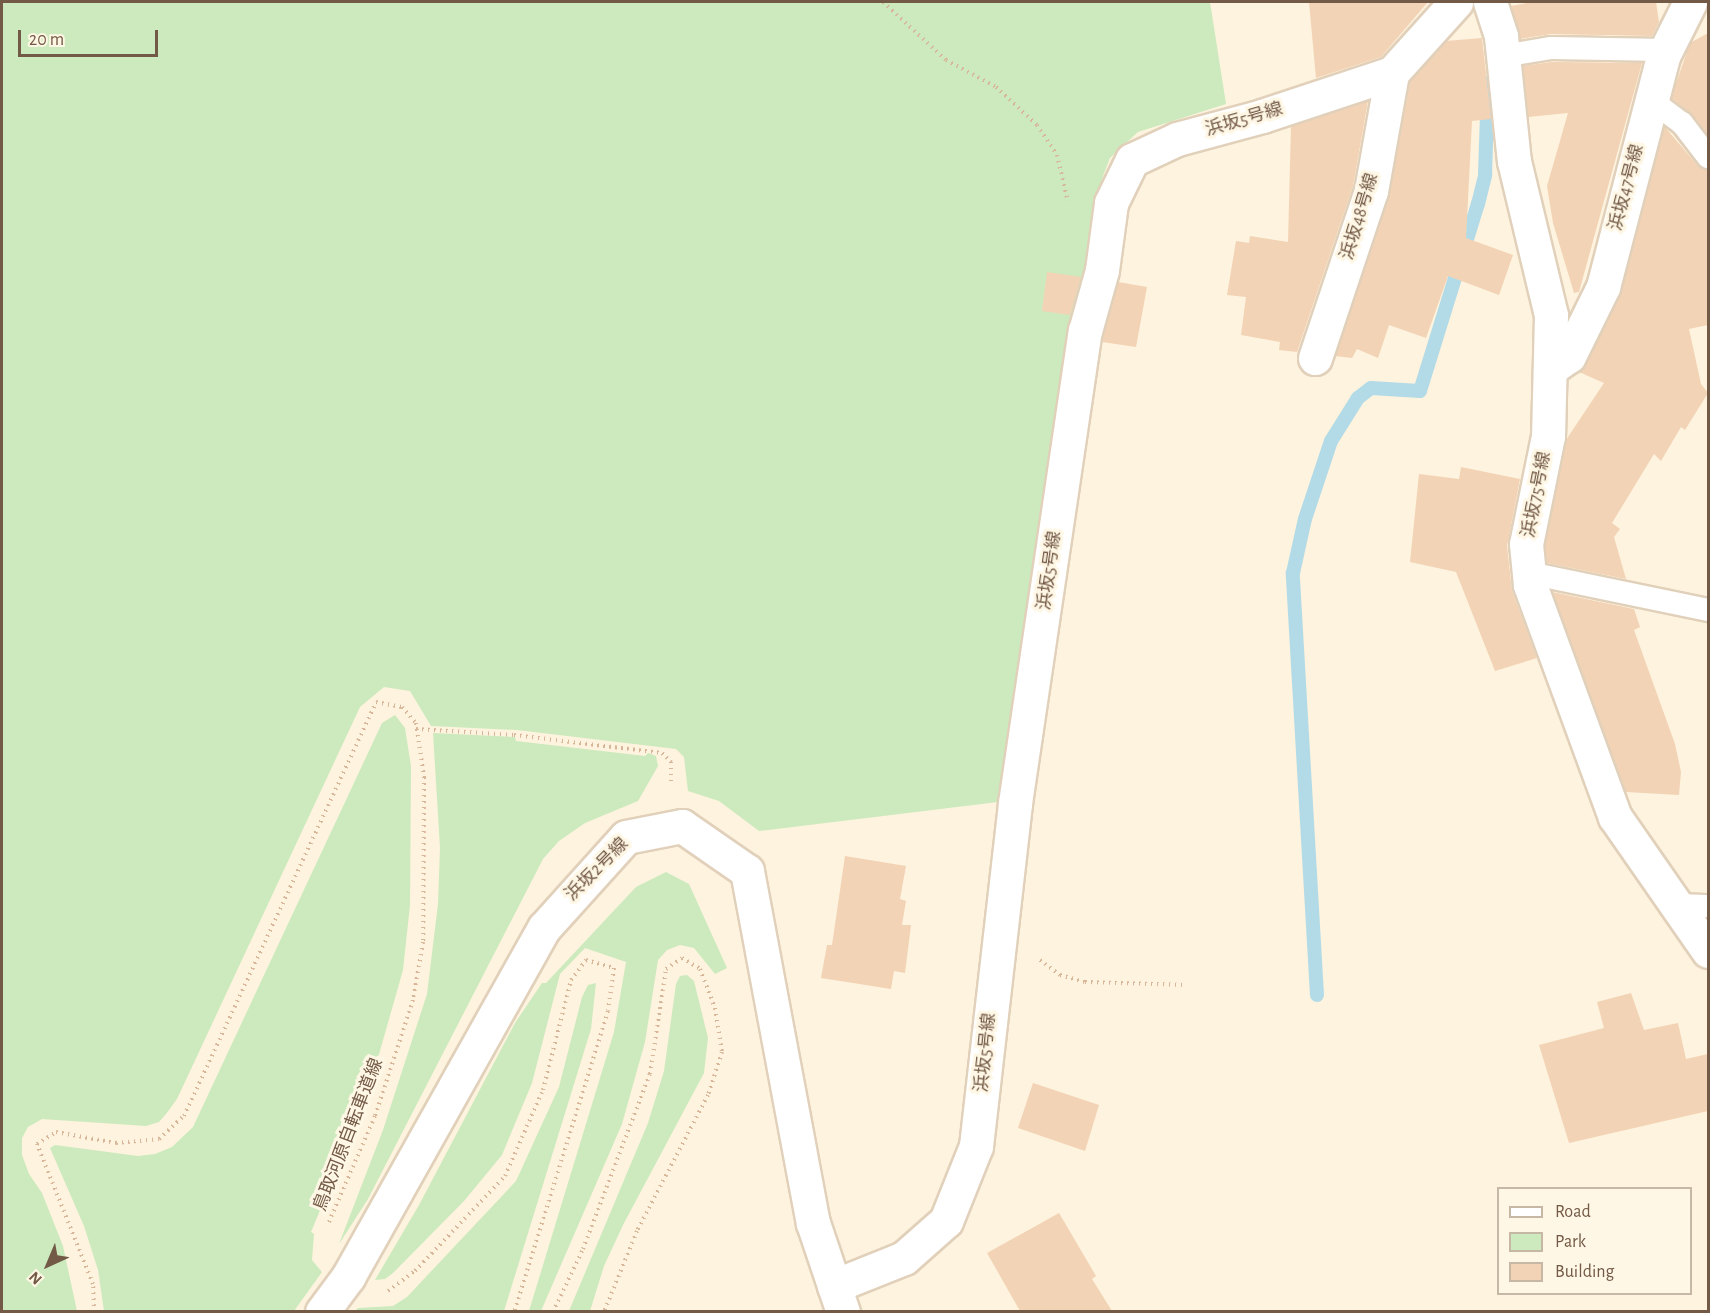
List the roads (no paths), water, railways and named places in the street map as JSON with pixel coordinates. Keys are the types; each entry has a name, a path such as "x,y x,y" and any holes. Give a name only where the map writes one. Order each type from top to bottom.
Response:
{"street":[{"name":"浜坂5号線","path":"839,1298 904,1257 946,1221 976,1146 1002,914 1084,343 1102,270 1111,203 1132,160 1177,139 1262,116 1392,73 1456,2"},
{"name":"浜坂75号線","path":"1491,2 1503,56 1514,161 1551,315 1553,367 1548,436 1527,544 1529,573 1616,817 1708,951"},
{"name":"浜坂47号線","path":"1553,367 1569,356 1603,287 1666,50 1690,2"},
{"name":"浜坂48号線","path":"1315,358 1371,191 1392,73"},
{"name":"浜坂2号線","path":"322,1311 348,1277 544,928 626,837 682,826 747,871 813,1223 839,1298"}],"lane":[{"path":"1503,56 1563,48 1666,50"},
{"path":"1651,100 1682,123 1708,157"},
{"path":"1529,573 1708,610"},
{"path":"1676,905 1708,906"}],"waterway":[{"path":"1317,995 1293,573 1305,519 1331,441 1358,398 1371,388 1420,391 1485,175 1488,83"}]}
